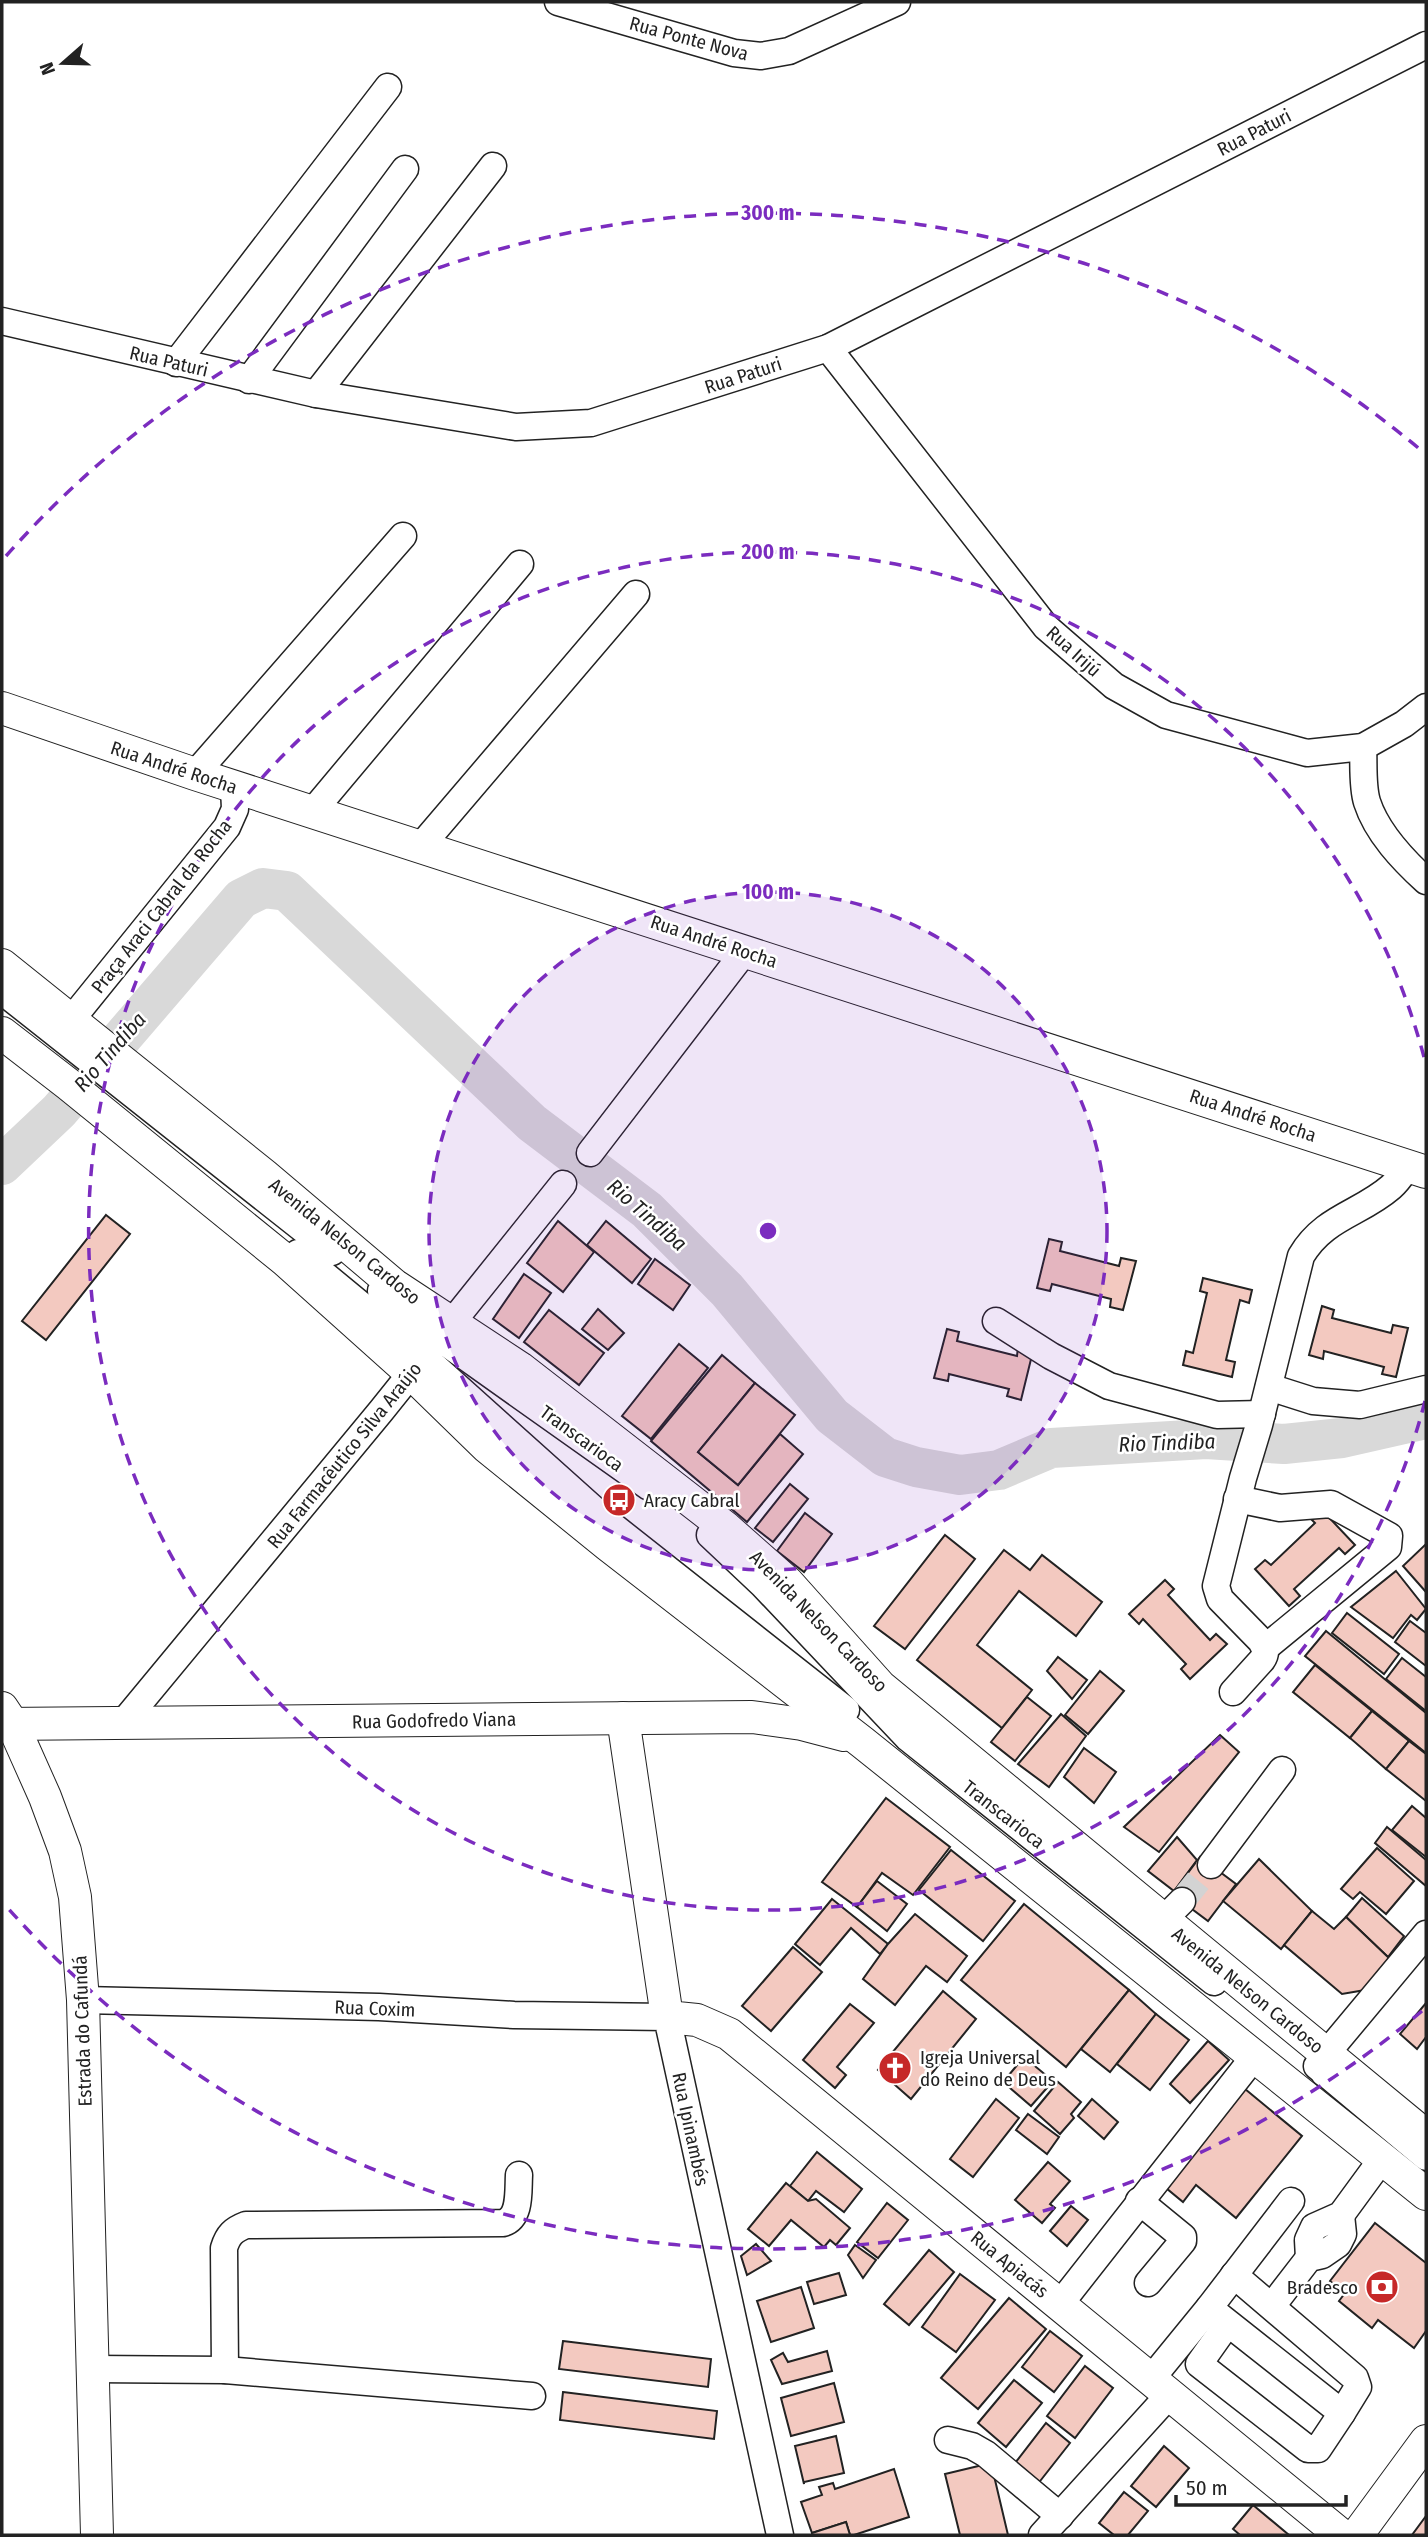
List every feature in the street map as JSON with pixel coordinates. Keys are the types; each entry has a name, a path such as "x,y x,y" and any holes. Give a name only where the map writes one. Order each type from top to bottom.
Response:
{"main road":[{"name":"Rua André Rocha","path":"2,708 234,787 1417,1169"},
{"name":"Avenida Nelson Cardoso","path":"2,965 71,1020 93,1072 286,1261 431,1348 530,1375 726,1528 787,1582 880,1686 1173,1911 1326,2074 1426,2136"},
{"name":"Avenida Nelson Cardoso","path":"2,1033 93,1072 264,1175 394,1285 487,1447 608,1545 862,1742 1426,2194"},
{"name":"Rua Godofredo Viana","path":"5,1718 122,1724 770,1718 826,1729 862,1742"},
{"name":"Estrada do Cafundá","path":"5,1718 45,1797 65,1851 75,1897 83,2000 97,2535"},
{"name":"Rua Ipinambés","path":"622,1718 667,2017"},
{"name":"Rua Apiacás","path":"667,2017 697,2020 729,2034 1341,2535"},
{"path":"1357,2535 1426,2441"}],"street":[{"name":"Rua Ponte Nova","path":"558,2 734,53 761,56 789,51 897,2"},
{"name":"Rua Paturi","path":"2,321 316,394 516,427 591,423 828,348 1426,45"},
{"path":"176,363 388,87"},
{"path":"316,394 493,166"},
{"path":"249,380 405,169"},
{"name":"Rua Irijú","path":"828,348 1046,627 1114,687 1166,715 1307,753 1363,747 1404,724 1426,707"},
{"path":"195,774 403,537"},
{"path":"313,811 520,564"},
{"path":"421,846 636,593"},
{"path":"1363,747 1367,801 1384,835 1426,881"},
{"name":"Praça Araci Cabral da Rocha","path":"71,1020 227,827 235,809 234,787"},
{"path":"590,1153 745,951"},
{"path":"2,991 93,1072"},
{"path":"2,1010 93,1072"},
{"path":"1233,1692 1266,1655 1265,1648 1217,1593 1216,1586 1301,1256 1311,1239 1332,1223 1417,1169"},
{"name":"Rua Farmacêutico Silva Araújo","path":"122,1724 563,1184"},
{"path":"996,1321 1051,1356 1109,1386 1217,1415 1260,1420"},
{"name":"Transcarioca","path":"431,1348 636,1477 706,1531 780,1602 908,1738 1169,1945 1426,2157"},
{"name":"Transcarioca","path":"431,1348 609,1522 1326,2074 1426,2176"},
{"path":"1269,1387 1314,1401 1360,1405 1426,1390"},
{"path":"1240,1489 1280,1508 1331,1504 1389,1536 1388,1547 1265,1648"},
{"path":"1211,1865 1282,1770"},
{"path":"1345,2130 1326,2074 1426,1934"},
{"name":"Rua Coxim","path":"83,2000 379,2007 514,2015 667,2017"},
{"name":"Rua Ipinambés","path":"667,2017 780,2535"},
{"path":"1060,2304 1254,2057"},
{"path":"1272,2306 1309,2258 1308,2240 1314,2227 1341,2215 1382,2159"},
{"path":"225,2370 224,2248 228,2237 235,2230 246,2225 503,2223 511,2221 515,2215 519,2175"},
{"path":"1139,2201 1182,2237 1182,2241 1149,2283"},
{"path":"1234,2275 1355,2378 1358,2387 1318,2449 1312,2451 1199,2364 1234,2275 1291,2201"},
{"path":"1042,2535 1219,2316"},
{"path":"1219,2316 1342,2413"},
{"path":"92,2369 225,2370 531,2396"},
{"path":"947,2440 972,2446 986,2454 1060,2516"}],"building":[{"path":"106,1215 130,1234 46,1340 22,1321"},
{"path":"558,1221 594,1252 563,1292 527,1263"},
{"path":"606,1221 651,1259 632,1283 587,1245"},
{"path":"1049,1239 1062,1242 1060,1251 1119,1266 1121,1258 1136,1261 1123,1310 1110,1307 1111,1299 1052,1284 1050,1291 1037,1288"},
{"path":"655,1259 690,1285 673,1310 638,1284"},
{"path":"524,1274 551,1293 519,1338 493,1319"},
{"path":"1203,1278 1252,1290 1249,1303 1240,1300 1226,1360 1235,1362 1232,1377 1183,1365 1186,1351 1193,1353 1207,1293 1200,1291"},
{"path":"1322,1306 1334,1310 1332,1318 1391,1333 1393,1325 1408,1328 1396,1377 1382,1374 1384,1367 1324,1351 1323,1359 1309,1355"},
{"path":"598,1309 624,1333 608,1350 582,1329"},
{"path":"549,1310 604,1353 579,1385 524,1342"},
{"path":"947,1329 959,1332 957,1341 1017,1356 1018,1347 1033,1351 1021,1400 1007,1396 1009,1389 949,1374 948,1381 934,1378"},
{"path":"679,1344 708,1368 651,1439 622,1416"},
{"path":"722,1355 755,1383 698,1452 738,1485 780,1434 803,1454 747,1522 651,1441"},
{"path":"755,1383 795,1415 738,1485 698,1452"},
{"path":"790,1484 808,1499 773,1542 755,1528"},
{"path":"1320,1508 1355,1545 1345,1554 1339,1548 1294,1589 1300,1596 1289,1606 1255,1569 1265,1560 1271,1565 1315,1523 1310,1518"},
{"path":"805,1513 832,1534 804,1572 777,1551"},
{"path":"945,1535 975,1559 905,1649 874,1626"},
{"path":"1426,1544 1426,1592 1403,1566"},
{"path":"1004,1550 1030,1570 1042,1555 1102,1602 1076,1636 1019,1591 977,1645 1032,1690 1002,1728 917,1660"},
{"path":"1396,1571 1426,1609 1417,1620 1411,1615 1393,1638 1351,1607"},
{"path":"1165,1580 1174,1589 1168,1595 1210,1640 1216,1634 1227,1644 1190,1679 1181,1669 1186,1664 1143,1619 1139,1624 1129,1614"},
{"path":"1347,1613 1399,1654 1384,1674 1332,1633"},
{"path":"1410,1621 1426,1633 1426,1666 1395,1642"},
{"path":"1326,1631 1426,1713 1426,1753 1305,1656"},
{"path":"1058,1657 1087,1680 1072,1699 1047,1671"},
{"path":"1402,1658 1426,1677 1426,1711 1386,1679"},
{"path":"1315,1665 1372,1711 1350,1738 1293,1692"},
{"path":"1100,1671 1124,1691 1088,1734 1065,1715"},
{"path":"1027,1697 1051,1716 1015,1761 991,1742"},
{"path":"1372,1711 1409,1741 1386,1769 1350,1738"},
{"path":"1061,1714 1086,1736 1049,1787 1018,1764"},
{"path":"1220,1735 1239,1752 1159,1852 1124,1827"},
{"path":"1409,1741 1426,1754 1426,1801 1386,1769"},
{"path":"1084,1748 1116,1772 1094,1803 1064,1777"},
{"path":"886,1798 950,1847 913,1895 882,1873 857,1907 822,1882"},
{"path":"1412,1806 1426,1818 1426,1857 1392,1830"},
{"path":"1387,1827 1426,1860 1426,1886 1375,1843"},
{"path":"1177,1837 1197,1860 1174,1891 1148,1871"},
{"path":"1377,1848 1414,1881 1386,1914 1360,1892 1353,1899 1341,1889"},
{"path":"951,1850 1015,1901 983,1941 919,1890"},
{"path":"1200,1857 1236,1884 1208,1921 1172,1894"},
{"path":"1259,1859 1312,1911 1281,1949 1223,1901"},
{"path":"877,1881 907,1904 887,1931 857,1907"},
{"path":"1362,1898 1404,1936 1388,1957 1346,1917"},
{"path":"832,1899 888,1944 880,1954 851,1928 820,1965 795,1944"},
{"path":"1024,1904 1129,1990 1066,2067 961,1980"},
{"path":"1312,1911 1334,1929 1346,1917 1391,1960 1365,1990 1342,1994 1284,1945"},
{"path":"915,1914 967,1956 947,1982 926,1966 895,2005 863,1979 888,1944"},
{"path":"793,1947 822,1972 771,2031 742,2006"},
{"path":"1129,1990 1156,2014 1110,2072 1081,2049"},
{"path":"943,1991 976,2019 911,2099 878,2070"},
{"path":"1426,2003 1426,2037 1417,2049 1400,2034"},
{"path":"850,2004 874,2023 837,2067 846,2075 835,2088 803,2060"},
{"path":"1156,2014 1189,2040 1150,2090 1117,2064"},
{"path":"1208,2041 1229,2060 1190,2103 1170,2084"},
{"path":"1024,2057 1053,2081 1031,2106 1003,2082"},
{"path":"1058,2082 1081,2102 1071,2114 1074,2118 1060,2134 1034,2111"},
{"path":"1239,2084 1302,2136 1236,2218 1196,2185 1183,2202 1160,2183"},
{"path":"996,2099 1019,2118 973,2177 950,2159"},
{"path":"1092,2099 1118,2122 1104,2139 1078,2116"},
{"path":"1028,2114 1059,2137 1047,2154 1016,2130"},
{"path":"817,2152 862,2189 844,2212 816,2191 808,2201 790,2186"},
{"path":"1048,2162 1070,2181 1050,2204 1055,2208 1042,2223 1015,2200"},
{"path":"786,2183 808,2201 816,2199 850,2228 836,2245 830,2240 824,2247 791,2220 769,2246 748,2229"},
{"path":"887,2203 908,2220 878,2258 857,2242"},
{"path":"1071,2206 1088,2220 1067,2246 1050,2231"},
{"name":"Bradesco","path":"1375,2223 1426,2263 1426,2331 1414,2348 1378,2320 1372,2328 1339,2301 1345,2293 1330,2281"},
{"path":"756,2244 771,2261 747,2275 741,2256"},
{"path":"855,2245 876,2260 863,2278 848,2255"},
{"path":"929,2250 954,2272 909,2325 884,2304"},
{"path":"839,2273 846,2295 814,2304 807,2282"},
{"path":"960,2274 995,2300 956,2352 922,2327"},
{"path":"801,2287 814,2328 771,2342 757,2301"},
{"path":"1009,2298 1046,2329 978,2409 941,2378"},
{"path":"1050,2331 1082,2356 1054,2392 1022,2367"},
{"path":"563,2341 711,2359 708,2387 559,2369"},
{"path":"827,2351 832,2371 782,2384 771,2360 783,2353 788,2362"},
{"path":"1085,2366 1113,2388 1075,2438 1047,2416"},
{"path":"1014,2380 1042,2403 1006,2447 978,2423"},
{"path":"834,2383 844,2422 791,2436 781,2398"},
{"path":"563,2392 717,2411 714,2439 560,2420"},
{"path":"1046,2423 1070,2443 1037,2485 1012,2467"},
{"path":"836,2436 844,2473 804,2484 795,2446"},
{"path":"1164,2446 1189,2468 1156,2507 1131,2486"},
{"path":"991,2463 1008,2535 960,2535 945,2474"},
{"path":"894,2469 909,2517 854,2535 850,2535 846,2522 812,2533 801,2502 822,2495 819,2487 833,2483 835,2489"},
{"path":"1124,2492 1148,2511 1128,2535 1114,2535 1099,2523"},
{"path":"1253,2505 1289,2535 1240,2535 1233,2529"},
{"path":"1426,2516 1426,2535 1412,2535"},
{"path":"846,2522 850,2535 812,2535 812,2533"}],"waterway":[{"name":"Rio Tindiba","path":"2,1165 59,1111 241,899 263,888 287,891 532,1123 647,1210 727,1290 832,1416 885,1457 916,1467 960,1475 999,1470 1051,1448 1206,1439 1284,1444 1342,1438 1426,1419"}],"tunnel":[{"path":"1182,1901 1211,1865"}],"place":[{"name":"Aracy Cabral","path":"619,1500"},
{"name":"Igreja Universal do Reino de Deus","path":"895,2068"},
{"name":"Bradesco","path":"1382,2287"}]}
